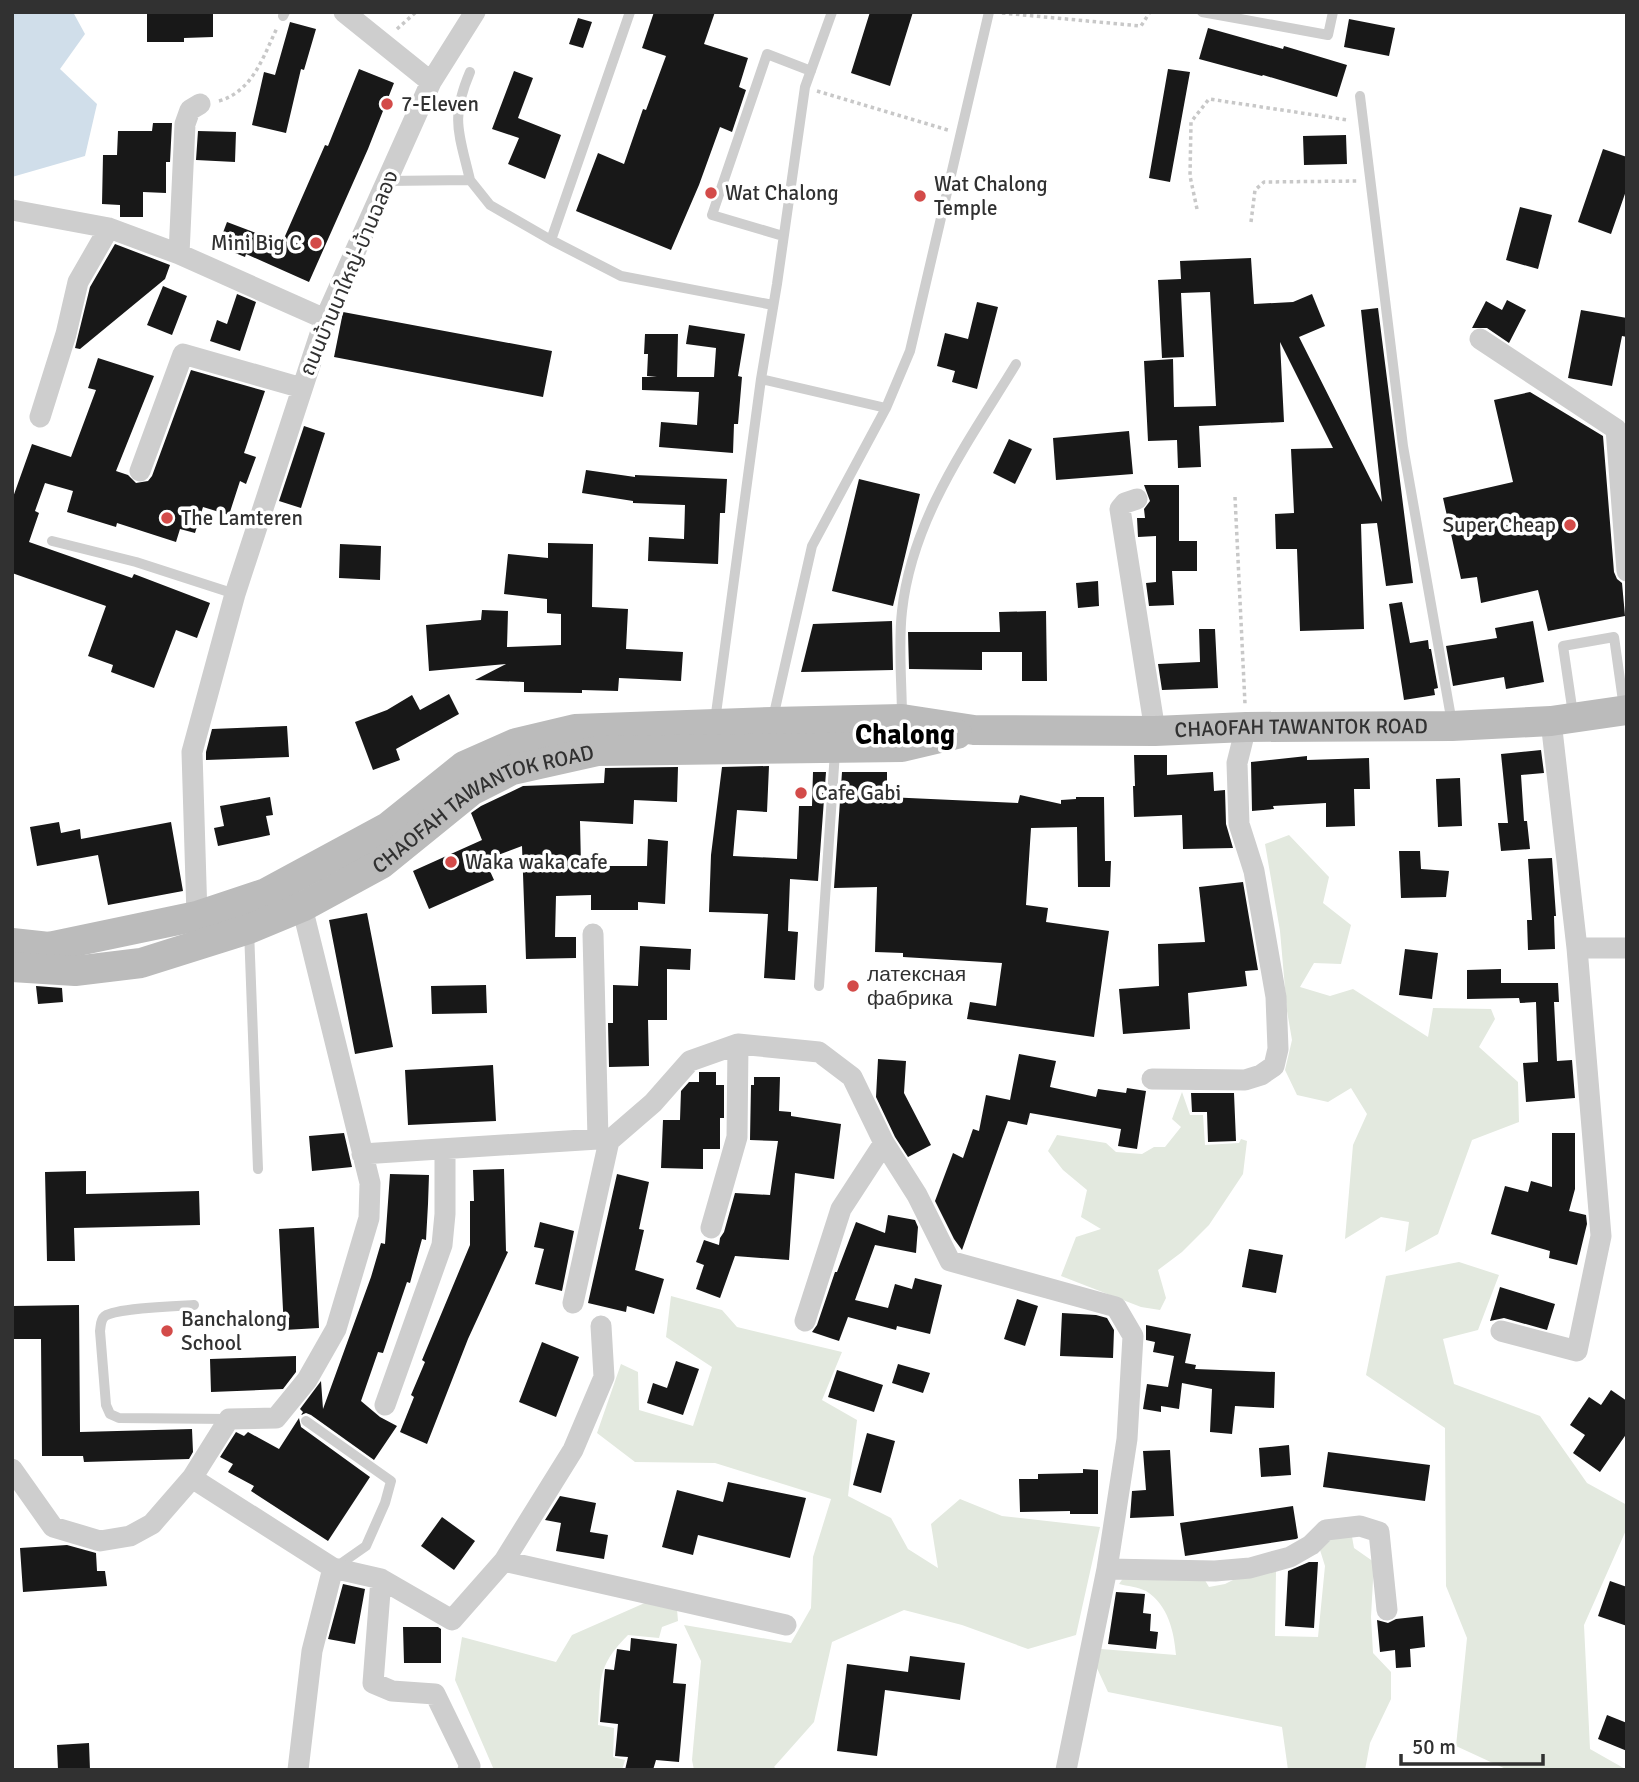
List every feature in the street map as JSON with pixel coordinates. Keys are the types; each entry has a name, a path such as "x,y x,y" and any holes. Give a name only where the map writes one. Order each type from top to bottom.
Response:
{"main road":[{"name":"CHAOFAH TAWANTOK ROAD","path":"12,967 75,971 141,963 388,827 464,766 516,743 575,729 713,737 770,736 902,719 974,730 1155,731 1246,727 1452,726 1562,719 1626,710"},
{"name":"CHAOFAH TAWANTOK ROAD","path":"770,736 835,749 902,747 974,730"},
{"name":"CHAOFAH TAWANTOK ROAD","path":"12,943 49,947 201,929 249,929 302,907 381,864 471,791 512,770 574,763 597,751 713,737"}],"street":[{"path":"344,12 431,82"},
{"name":"ถนนบ้านนาใหญ่-บ้านฉลอง","path":"201,929 192,752 235,594 325,319 431,82 475,12"},
{"path":"180,254 185,124 190,110 200,104"},
{"path":"12,210 109,228 180,254 325,319"},
{"path":"40,417 66,334 78,282 109,228"},
{"path":"1480,339 1616,429 1627,570"},
{"path":"140,471 183,354 302,388"},
{"path":"1137,499 1125,503 1120,509 1155,731"},
{"path":"1501,1331 1577,1351 1601,1237 1577,948 1562,719"},
{"path":"1152,1079 1245,1080 1261,1075 1274,1066 1278,1049 1276,997 1254,871 1239,824 1237,763 1246,727"},
{"path":"12,1469 53,1527 100,1541 130,1536 152,1524 192,1478 229,1419 276,1418 307,1380 336,1329 369,1218 370,1183 302,907"},
{"path":"573,1303 603,1140 593,934"},
{"path":"1577,948 1627,948"},
{"path":"362,1154 603,1140 653,1103 690,1061 738,1044 819,1052 852,1077 884,1143 917,1195 950,1261 1116,1307 1133,1336 1127,1439 1107,1569 1066,1770"},
{"path":"711,1228 737,1137 738,1044"},
{"path":"804,1321 841,1209 884,1143"},
{"path":"385,1405 442,1245 445,1149"},
{"path":"192,1478 333,1568 381,1580 452,1620 504,1561 573,1450 604,1377 601,1326"},
{"path":"1107,1569 1215,1571 1250,1567 1290,1557 1311,1545 1326,1530 1360,1526 1379,1532 1387,1610"},
{"path":"504,1561 786,1625"},
{"path":"298,1770 312,1651 333,1568"},
{"path":"381,1580 373,1683 392,1691 435,1694 470,1766 468,1770"}],"lane":[{"path":"551,240 631,12"},
{"path":"713,737 761,379 805,87 832,12"},
{"path":"770,736 812,546 886,408 910,351 989,12"},
{"path":"1202,12 1328,35 1333,12"},
{"path":"783,236 712,215 767,54 811,71"},
{"path":"470,72 460,94 457,122 470,180 490,205 621,276 773,305"},
{"path":"1360,96 1403,446 1452,726"},
{"path":"387,181 470,180"},
{"path":"902,719 902,611 915,551 941,488 1016,364"},
{"path":"761,379 886,408"},
{"path":"52,541 136,562 235,594"},
{"path":"1562,719 1563,646 1614,637 1626,710"},
{"path":"819,986 835,749"},
{"path":"249,929 258,1169"},
{"path":"194,1305 106,1315 101,1321 100,1332 106,1405 110,1414 119,1418 229,1419"},
{"path":"306,1421 391,1481 385,1503 366,1546 333,1568"}],"path":[{"path":"382,43 416,12"},
{"path":"996,12 1141,26 1150,12"},
{"path":"200,104 229,98 249,83 284,14"},
{"path":"805,87 961,134"},
{"path":"1197,209 1190,176 1191,122 1209,99 1362,122"},
{"path":"1251,222 1255,190 1264,182 1370,181"},
{"path":"1235,496 1246,727"}],"shaded area":[{"path":"12,12 73,12 85,34 60,69 97,104 85,156 12,177"},
{"path":"1289,835 1329,877 1323,903 1351,925 1341,964 1314,963 1300,987 1330,996 1353,989 1428,1037 1433,1008 1491,1009 1495,1019 1479,1047 1518,1082 1519,1122 1472,1140 1438,1234 1405,1252 1409,1222 1381,1217 1345,1239 1353,1145 1367,1114 1351,1088 1328,1102 1297,1095 1285,1070 1292,1040 1280,931 1265,844"},
{"path":"1182,1092 1190,1115 1203,1115 1205,1145 1239,1143 1241,1139 1247,1141 1243,1174 1209,1225 1182,1252 1158,1270 1166,1298 1160,1310 1141,1307 1061,1276 1076,1237 1101,1229 1081,1217 1087,1190 1063,1170 1048,1151 1057,1135 1106,1143 1116,1152 1142,1154 1154,1147 1165,1147 1181,1127 1172,1119"},
{"path":"1459,1262 1499,1275 1478,1330 1443,1339 1454,1384 1540,1416 1587,1483 1627,1505 1627,1528 1584,1625 1590,1749 1627,1770 1508,1770 1456,1746 1467,1638 1446,1586 1445,1428 1366,1375 1386,1276"},
{"path":"671,1296 722,1310 737,1327 842,1352 822,1400 857,1420 848,1496 891,1518 908,1549 938,1568 931,1524 960,1499 1002,1516 1100,1527 1076,1635 1028,1649 962,1625 904,1610 832,1642 814,1722 774,1767 778,1770 694,1770 692,1760 701,1661 684,1625 791,1643 811,1608 813,1557 831,1499 715,1463 635,1462 597,1433 621,1364 638,1372 639,1410 693,1426 712,1367 666,1337"},
{"path":"1351,1531 1354,1548 1374,1562 1371,1617 1373,1653 1391,1672 1391,1699 1370,1743 1365,1770 1288,1770 1282,1727 1108,1692 1096,1666 1101,1649 1176,1655 1174,1637 1165,1611 1146,1591 1119,1584 1124,1577 1203,1577 1209,1587 1225,1584 1243,1575 1276,1571 1275,1636 1318,1637 1325,1566 1320,1550 1328,1538"},
{"path":"647,1602 677,1609 678,1621 662,1627 659,1638 628,1635 605,1666 600,1686 598,1725 614,1728 613,1757 625,1760 622,1770 494,1770 455,1680 462,1637 556,1662 572,1635"}],"building":[{"path":"147,12 213,12 213,37 184,38 184,42 147,42"},
{"path":"654,12 715,12 704,44 748,58 739,87 746,90 732,132 720,127 671,250 576,211 598,153 624,164 643,109 646,110 666,56 642,48"},
{"path":"870,12 913,12 890,86 851,73"},
{"path":"578,18 592,22 583,48 569,44"},
{"path":"1349,19 1395,28 1389,56 1344,47"},
{"path":"290,22 316,29 304,70 301,69 286,133 252,125 264,72 275,75"},
{"path":"1208,28 1283,49 1284,46 1347,65 1337,97 1199,59"},
{"path":"359,69 394,83 309,282 246,254 245,257 218,246 227,222 282,243 325,145 328,146"},
{"path":"1168,69 1190,72 1170,182 1149,178"},
{"path":"514,71 533,78 518,118 561,135 545,179 508,164 519,138 492,129"},
{"path":"153,123 172,123 170,162 166,162 166,193 143,192 143,217 120,217 120,205 102,204 103,155 117,155 118,131 152,131"},
{"path":"198,131 236,132 235,162 196,160"},
{"path":"1346,135 1347,164 1304,165 1303,136"},
{"path":"1603,149 1627,157 1627,188 1611,234 1578,222"},
{"path":"1520,207 1552,215 1538,269 1506,260"},
{"path":"115,244 170,265 165,279 80,349 75,348 90,287"},
{"path":"1251,258 1254,304 1293,302 1312,294 1325,326 1299,337 1382,502 1361,310 1378,308 1413,583 1386,586 1377,523 1361,524 1364,629 1300,631 1297,549 1276,549 1275,514 1294,513 1291,449 1333,448 1280,342 1284,422 1199,426 1201,467 1178,468 1177,440 1148,441 1144,361 1173,359 1174,407 1216,406 1210,292 1181,293 1184,357 1162,358 1158,280 1181,279 1180,261"},
{"path":"163,286 187,296 172,335 147,325"},
{"path":"237,294 256,302 240,351 210,341 217,320 227,324"},
{"path":"1507,300 1526,310 1509,343 1487,328 1472,328 1486,301 1502,310"},
{"path":"977,302 998,307 977,389 952,382 955,371 937,366 945,333 968,339"},
{"path":"1581,310 1627,318 1627,337 1622,336 1612,386 1568,378"},
{"path":"343,312 552,351 543,397 334,357"},
{"path":"689,325 745,334 738,376 742,377 738,424 734,424 733,453 659,447 661,422 697,425 699,392 642,390 642,377 657,377 647,376 645,334 678,334 677,377 714,377 716,348 686,344"},
{"path":"98,358 154,376 116,471 128,475 136,483 148,481 152,476 191,370 265,391 244,453 256,457 246,484 240,481 229,515 203,507 195,533 180,529 176,542 117,523 116,527 67,512 73,491 45,483 35,511 39,513 29,542 132,578 134,574 210,603 197,638 176,630 154,688 111,672 113,665 88,656 106,606 12,573 12,500 32,444 71,457 96,390 88,388"},
{"name":"Super Cheap","path":"1530,392 1603,436 1614,572 1622,583 1625,616 1548,631 1538,590 1481,603 1477,577 1461,579 1443,498 1513,482 1494,400"},
{"path":"304,426 325,433 301,508 279,501"},
{"path":"1129,431 1133,474 1056,480 1053,438"},
{"path":"1009,439 1032,449 1015,484 993,473"},
{"path":"586,470 635,477 727,479 725,513 720,513 718,564 648,561 649,537 684,539 685,505 633,503 582,493"},
{"path":"859,479 920,494 893,606 832,591"},
{"path":"1144,485 1179,485 1179,541 1197,541 1197,571 1172,571 1174,605 1149,606 1146,583 1156,582 1156,536 1138,537 1137,518 1145,518 1144,509 1150,501"},
{"path":"548,543 593,544 592,607 628,609 626,649 683,652 681,681 619,678 618,691 524,692 524,682 475,680 506,664 429,671 426,625 481,620 482,610 508,611 507,647 561,645 561,614 547,613 547,599 504,594 508,554 548,558"},
{"path":"340,544 381,546 380,580 339,578"},
{"path":"1098,581 1099,606 1078,608 1076,583"},
{"path":"1402,602 1410,643 1428,640 1438,688 1434,689 1435,695 1404,700 1389,604"},
{"path":"1046,611 1047,681 1022,681 1022,652 982,652 982,670 909,669 908,632 1000,632 999,612"},
{"path":"892,621 893,670 801,672 813,624"},
{"path":"1533,621 1544,682 1506,689 1504,677 1453,686 1446,646 1497,638 1495,628"},
{"path":"1199,629 1215,629 1218,688 1162,690 1158,664 1200,662"},
{"path":"449,694 459,714 396,749 400,760 373,770 355,722 387,710 412,695 420,710"},
{"path":"287,726 289,757 206,760 212,729"},
{"path":"1541,750 1544,773 1521,775 1524,821 1527,821 1530,849 1501,851 1498,823 1508,823 1501,754"},
{"path":"1134,755 1167,755 1167,775 1213,772 1214,791 1225,790 1226,824 1233,848 1183,849 1182,815 1134,817"},
{"path":"1307,756 1307,760 1369,758 1370,789 1354,789 1355,826 1326,827 1326,803 1273,806 1274,809 1252,811 1251,762"},
{"path":"769,766 767,812 737,810 733,856 797,859 799,806 812,806 813,772 826,772 818,881 790,879 788,931 798,932 795,980 764,978 768,914 709,912 711,855 722,767"},
{"path":"678,767 677,802 634,800 633,824 580,821 581,866 647,866 648,839 668,841 665,904 638,902 638,910 591,910 591,895 556,896 555,937 576,937 576,958 526,959 522,846 485,860 494,880 429,909 413,871 482,840 471,813 481,806 523,786 604,783 605,768"},
{"path":"842,772 887,772 887,797 1018,803 1020,795 1061,804 1061,800 1076,797 1104,797 1105,861 1111,861 1110,887 1078,887 1077,827 1031,828 1026,905 1048,908 1046,922 1109,931 1094,1037 967,1019 970,1002 996,1006 1002,963 903,957 903,953 875,952 877,887 834,888"},
{"path":"1460,778 1462,826 1438,827 1436,779"},
{"path":"270,797 273,815 266,816 270,835 218,846 214,828 224,826 220,806"},
{"path":"59,822 61,833 80,829 81,839 171,822 183,891 108,905 98,855 37,866 30,827"},
{"path":"1399,851 1420,851 1421,869 1449,871 1446,897 1401,898"},
{"path":"1552,858 1555,949 1528,950 1527,920 1532,920 1528,859"},
{"path":"1243,882 1258,970 1245,971 1247,986 1188,993 1190,1029 1123,1034 1119,989 1159,986 1158,944 1205,942 1199,887"},
{"path":"367,913 393,1047 355,1054 329,920"},
{"path":"640,946 691,949 690,970 667,969 667,1020 648,1020 649,1066 609,1067 608,1023 613,1023 613,985 638,986"},
{"path":"1405,949 1438,953 1432,999 1399,995"},
{"path":"1501,969 1501,983 1558,983 1559,1002 1554,1002 1557,1061 1572,1060 1575,1098 1526,1102 1523,1063 1538,1062 1536,1002 1520,1003 1519,998 1467,999 1467,970"},
{"path":"486,985 487,1013 432,1014 431,986"},
{"path":"36,986 62,988 63,1002 38,1004"},
{"path":"1019,1054 1056,1061 1050,1087 1096,1097 1098,1089 1126,1093 1127,1088 1146,1091 1137,1149 1118,1146 1121,1129 1030,1113 1027,1125 1008,1121 962,1250 935,1201 953,1153 963,1158 973,1129 979,1131 986,1095 1010,1100"},
{"path":"878,1059 906,1061 904,1093 931,1145 908,1157 876,1097"},
{"path":"493,1065 496,1121 408,1125 405,1070"},
{"path":"699,1072 716,1072 716,1085 724,1085 720,1149 703,1149 703,1169 661,1168 663,1120 680,1120 681,1091 689,1082 699,1082"},
{"path":"754,1077 780,1077 779,1111 791,1112 791,1116 841,1124 834,1179 795,1173 789,1260 735,1256 720,1298 696,1289 704,1265 696,1262 704,1240 719,1245 735,1193 770,1195 778,1141 750,1140 751,1085 754,1085"},
{"path":"1191,1093 1234,1093 1236,1141 1208,1142 1207,1112 1192,1112"},
{"path":"344,1133 352,1167 312,1171 309,1136"},
{"path":"1552,1133 1575,1133 1575,1189 1569,1211 1586,1215 1587,1224 1577,1265 1549,1258 1550,1251 1491,1234 1505,1186 1528,1192 1531,1181 1552,1187"},
{"path":"504,1169 508,1252 468,1339 427,1444 400,1432 425,1362 422,1360 470,1245 470,1201 474,1201 473,1170"},
{"path":"86,1171 86,1194 199,1191 200,1225 74,1228 75,1261 47,1261 45,1172"},
{"path":"390,1174 429,1175 426,1240 422,1239 410,1283 407,1282 383,1353 378,1352 361,1401 380,1417 397,1426 374,1460 311,1415 301,1415 303,1412 300,1409 321,1381 323,1409 381,1243 385,1244"},
{"path":"617,1174 649,1182 639,1229 644,1230 635,1270 664,1279 654,1314 627,1306 626,1312 588,1303"},
{"path":"888,1215 915,1220 918,1227 916,1253 875,1245 855,1300 888,1308 895,1284 912,1289 915,1278 942,1285 930,1334 897,1326 896,1330 848,1317 839,1341 812,1332 856,1222 885,1233"},
{"path":"540,1222 574,1231 562,1291 535,1284 544,1249 534,1247"},
{"path":"314,1227 319,1328 284,1330 279,1229"},
{"path":"1249,1249 1283,1255 1276,1293 1242,1287"},
{"path":"1500,1287 1555,1304 1547,1330 1504,1318 1490,1321"},
{"path":"1017,1299 1038,1306 1025,1346 1004,1339"},
{"path":"79,1305 80,1432 192,1429 193,1452 189,1459 84,1462 83,1456 42,1456 41,1339 12,1339 12,1306"},
{"path":"1062,1313 1107,1318 1114,1330 1113,1358 1060,1356"},
{"path":"1146,1325 1191,1334 1185,1363 1196,1365 1195,1369 1275,1372 1274,1408 1235,1406 1232,1434 1210,1432 1212,1389 1182,1383 1179,1409 1161,1406 1161,1412 1143,1409 1147,1384 1168,1387 1174,1356 1153,1352 1155,1342 1146,1340"},
{"path":"542,1342 579,1357 556,1417 519,1402"},
{"path":"296,1356 296,1372 283,1389 211,1392 210,1359"},
{"path":"676,1361 699,1369 683,1415 647,1403 653,1383 667,1388"},
{"path":"898,1364 930,1373 923,1393 892,1383"},
{"path":"837,1370 883,1385 874,1412 828,1397"},
{"path":"1611,1390 1627,1401 1627,1433 1600,1472 1573,1453 1585,1435 1570,1425 1589,1397 1601,1405"},
{"path":"299,1418 301,1427 370,1477 328,1541 251,1491 254,1486 228,1472 233,1464 220,1457 236,1432 244,1436 248,1432 279,1449"},
{"path":"867,1433 895,1441 881,1493 853,1485"},
{"path":"1289,1445 1291,1475 1261,1477 1259,1448"},
{"path":"1170,1450 1174,1516 1130,1518 1132,1491 1146,1490 1143,1451"},
{"path":"1328,1452 1430,1465 1425,1501 1323,1487"},
{"path":"1083,1469 1098,1470 1098,1514 1070,1514 1070,1511 1020,1512 1019,1479 1038,1479 1038,1474 1083,1473"},
{"path":"728,1482 806,1498 790,1558 698,1535 693,1555 662,1547 677,1490 723,1502"},
{"path":"560,1496 596,1503 590,1532 608,1535 604,1559 556,1551 561,1523 545,1520"},
{"path":"1293,1506 1296,1539 1185,1556 1180,1523"},
{"path":"442,1517 475,1541 454,1570 421,1546"},
{"path":"67,1545 96,1553 97,1571 105,1571 107,1586 23,1592 20,1548"},
{"path":"1309,1562 1318,1562 1314,1628 1285,1626 1288,1571"},
{"path":"1610,1581 1627,1587 1627,1626 1598,1616"},
{"path":"343,1584 365,1589 355,1644 328,1639"},
{"path":"1116,1592 1145,1594 1143,1613 1151,1614 1150,1631 1158,1632 1156,1649 1108,1644"},
{"path":"1423,1616 1425,1647 1410,1649 1411,1667 1396,1668 1395,1650 1380,1652 1377,1620 1388,1623 1396,1619"},
{"path":"403,1627 441,1629 441,1663 404,1663"},
{"path":"631,1638 677,1644 673,1683 686,1684 679,1762 656,1760 653,1770 625,1770 628,1757 615,1756 618,1724 600,1722 605,1669 614,1670 617,1649 630,1651"},
{"path":"910,1656 965,1663 960,1700 885,1690 877,1756 837,1751 847,1664 908,1672"},
{"path":"1607,1715 1627,1723 1627,1751 1598,1739"},
{"path":"89,1743 90,1770 58,1770 57,1745"}],"place":[{"name":"7-Eleven","path":"387,104"},
{"name":"Wat Chalong","path":"711,193"},
{"name":"Wat Chalong Temple","path":"920,196"},
{"name":"Mini Big C","path":"316,243"},
{"name":"The Lamteren","path":"167,518"},
{"name":"Super Cheap","path":"1570,525"},
{"name":"Cafe Gabi","path":"801,793"},
{"name":"Waka waka cafe","path":"451,862"},
{"name":"латексная фабрика","path":"853,986"},
{"name":"Banchalong School","path":"167,1331"}],"district":[{"name":"Chalong","path":"905,735"}]}
